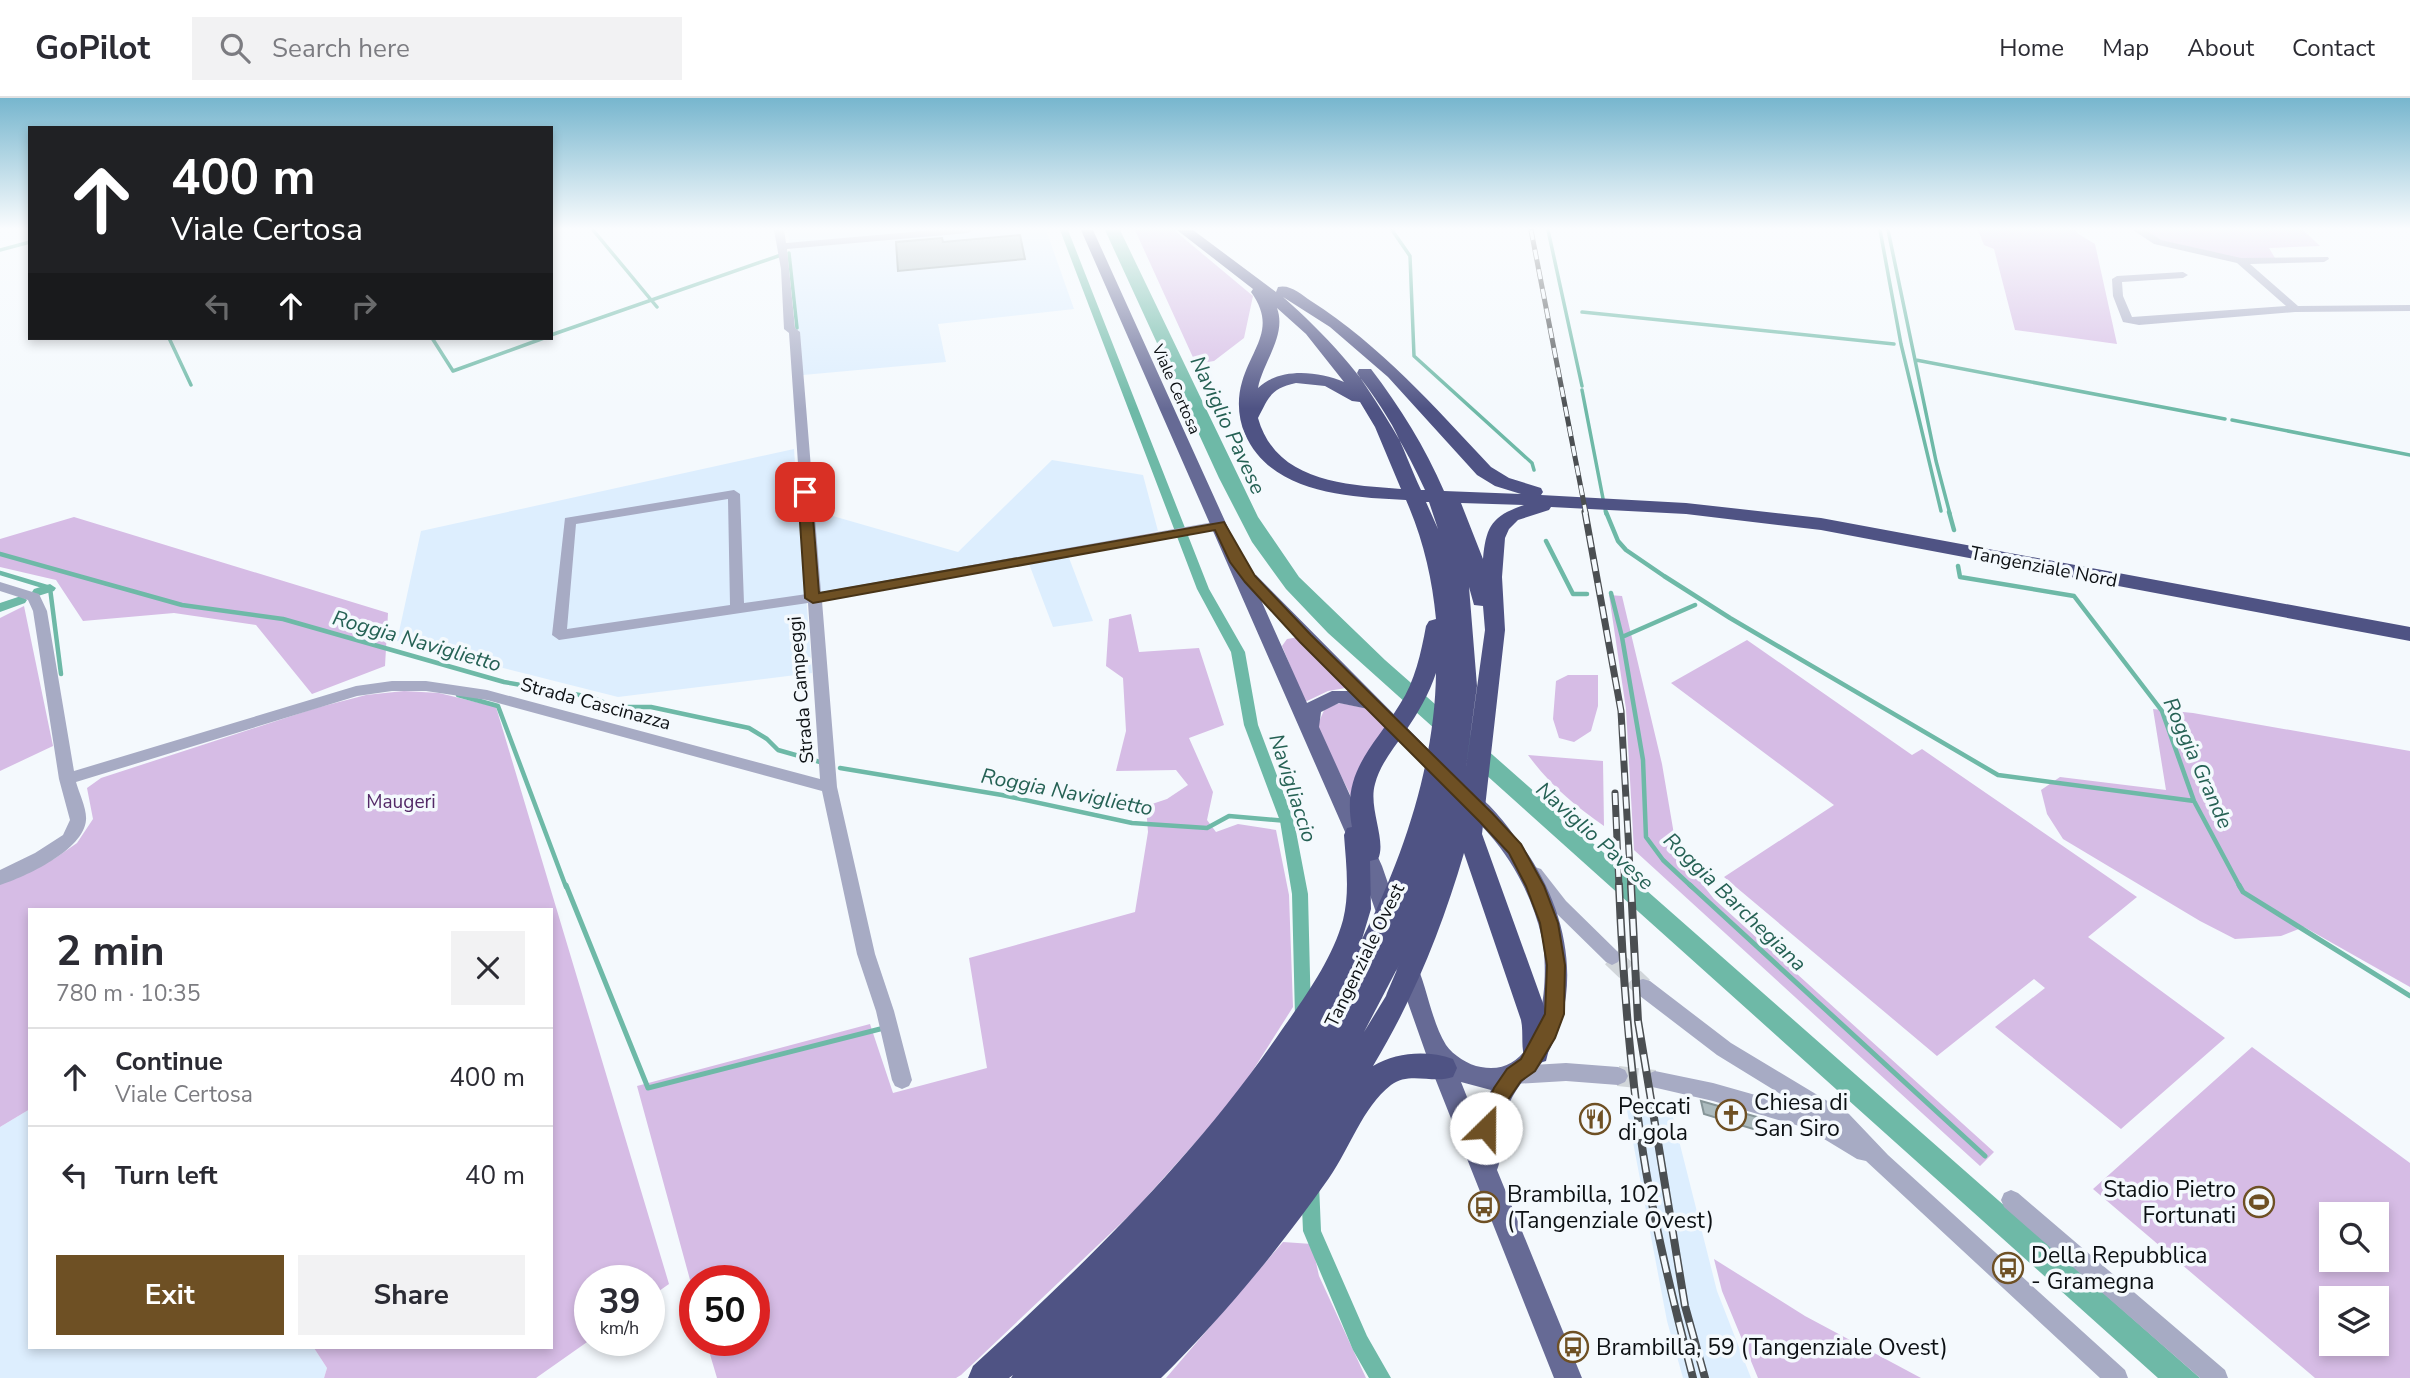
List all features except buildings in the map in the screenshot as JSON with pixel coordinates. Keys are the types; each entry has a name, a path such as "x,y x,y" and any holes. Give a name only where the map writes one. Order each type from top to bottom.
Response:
{"highway":[{"path":"1257,290 1267,299 1273,319 1267,346 1248,392 1250,422 1262,450 1292,473 1320,482 1392,494 1684,508"},
{"name":"Tangenziale Ovest","path":"1067,1378 1166,1279 1243,1188 1297,1114 1358,1022 1408,919 1450,797 1461,736 1466,683 1454,622 1430,533 1399,457 1364,395 1312,331 1263,290"},
{"name":"Tangenziale Ovest","path":"1028,1378 1061,1348 1230,1166 1287,1091 1335,1018 1395,900 1430,794 1447,703 1454,622 1456,563 1441,510 1408,435 1386,398 1360,367 1280,290"},
{"path":"1284,290 1336,324 1394,373 1465,454 1502,482 1531,492 1684,508"},
{"path":"1250,422 1256,398 1271,386 1299,379 1334,383 1351,391 1369,410 1399,457"},
{"path":"1408,435 1444,491 1466,533 1478,578 1489,669"},
{"path":"1536,1052 1538,1037 1535,1020 1470,834 1495,629 1492,554 1500,526 1511,516 1537,506 1684,508"},
{"name":"Tangenziale Nord","path":"1684,508 1796,520 2410,634"},
{"path":"1371,866 1360,796 1365,776 1405,715 1423,680 1433,647 1436,560"},
{"path":"1099,1378 1155,1326 1234,1239 1335,1105 1402,988 1446,882 1471,786 1478,772"},
{"path":"985,1378 1069,1301 1162,1205 1274,1068 1334,969 1356,919 1359,883 1356,835"},
{"path":"1137,1378 1222,1292 1264,1240 1325,1159 1370,1085 1383,1074 1398,1067 1446,1062"}],"main road":[{"name":"Viale Certosa","path":"1114,290 1237,562"},
{"path":"1237,562 1271,601 1515,849 1535,886 1549,923 1556,965 1554,1014 1528,1065 1514,1075 1501,1094 1486,1128 1492,1188"},
{"path":"1237,562 1371,866 1492,1188 1568,1378"},
{"path":"1309,727 1312,709 1328,698 1345,696 1370,703"},
{"path":"1446,1062 1488,1079 1514,1075"}],"street":[{"path":"737,609 734,494 570,521 559,635 813,598 793,332 790,329 787,290"},
{"path":"2118,290 2127,320 2295,309 2410,308"},
{"path":"2273,290 2295,309"},
{"name":"Strada Campeggi","path":"901,1080 885,1012 866,954 829,787 813,598 1219,525"},
{"path":"0,878 41,858 70,839 78,820 67,779 40,611 34,597 3,588"},
{"name":"Strada Cascinazza","path":"67,779 356,691 392,686 426,686 487,695 829,787"},
{"path":"1515,849 1560,906 1612,957"},
{"path":"1643,987 1724,1049 1842,1121 1881,1162 2117,1378"},
{"path":"1514,1075 1566,1072 1618,1076"},
{"path":"1655,1080 1713,1092 1811,1120 1881,1162"},
{"path":"2011,1200 2217,1378"}],"shaded area":[{"path":"794,290 1067,290 1074,309 938,324 946,362 803,375"},
{"path":"1132,290 1149,290 1258,517 1299,577 1385,660 2200,1378 2158,1378 1328,633 1286,589 1252,542 1219,478"},
{"path":"794,449 798,506 958,552 1052,460 1143,475 1158,531 1066,550 1093,621 1053,627 1026,556 806,595 812,673 618,697 397,641 421,531"},
{"path":"1625,1100 1670,1105 1717,1291 1751,1378 1683,1378 1667,1321"},
{"path":"28,1110 28,1349 315,1349 327,1368 324,1378 0,1378 0,1127"}],"green space":[{"path":"1162,290 1245,290 1253,296 1244,338 1214,361 1196,364"},
{"path":"2005,290 2105,290 2117,344 2015,330"},
{"path":"74,517 388,613 385,666 312,694 256,625 174,613 83,621 56,580 0,567 0,539"},
{"path":"1609,595 1622,596 1662,764 1677,852 1714,899 1994,1152 1980,1166 1634,850 1626,709"},
{"path":"24,606 53,746 0,771 0,618"},
{"path":"1131,614 1139,652 1199,648 1224,725 1189,738 1213,792 1207,820 1216,832 1238,824 1276,830 1289,895 1293,1007 1236,1097 1135,1210 961,1375 956,1378 717,1378 710,1356 770,1356 770,1265 686,1265 637,1086 870,1024 893,1093 987,1068 969,958 1135,912 1148,832 1146,806 1167,799 1188,785 1176,770 1116,771 1126,731 1123,678 1106,666 1109,619"},
{"path":"1299,637 1348,687 1328,691 1305,702 1282,646 1287,639"},
{"path":"1747,640 1912,755 1922,749 2137,897 2088,937 2225,1038 2121,1129 1995,1027 2045,988 2034,979 1937,1056 1724,877 1834,805 1671,683"},
{"path":"1568,675 1598,675 1598,706 1591,731 1574,742 1559,738 1553,719 1556,681"},
{"name":"Maugeri","path":"404,691 439,693 496,707 663,1265 574,1265 574,1351 536,1378 324,1378 327,1368 315,1349 553,1349 553,908 28,908 28,1110 0,1127 0,884 54,859 77,843 93,819 87,788 101,778 316,708 366,695"},
{"path":"1340,703 1369,709 1388,728 1353,800 1321,736 1318,724 1325,708"},
{"path":"2153,709 2193,713 2410,751 2410,987 2304,927 2281,936 2235,939 2063,839 2047,814 2041,790 2060,777 2166,790"},
{"path":"1528,755 1603,761 1604,826 1563,794"},
{"name":"Stadio Pietro Fortunati","path":"2252,1047 2410,1163 2410,1378 2315,1378 2093,1189"},
{"path":"1283,1242 1312,1244 1319,1276 1366,1378 1166,1378"},
{"path":"1714,1259 1805,1316 1921,1378 1758,1378 1722,1291"},
{"name":"Maugeri","path":"665,1271 669,1284 665,1287"}],"waterway":[{"path":"643,290 651,300"},
{"path":"651,300 681,290"},
{"path":"793,290 797,328"},
{"name":"Navigliaccio","path":"1087,290 1203,589 1238,652 1251,725 1287,821 1300,894 1303,1017"},
{"name":"Roggia Barchegiana","path":"1411,290 1414,356 1532,463 1534,470"},
{"path":"1561,290 1582,386"},
{"path":"1891,290 1901,344 1941,511"},
{"name":"Roggia Grande","path":"1900,290 1936,461 1950,514"},
{"path":"553,334 651,300"},
{"path":"651,300 657,307"},
{"path":"1582,312 1894,344"},
{"path":"170,340 191,385"},
{"path":"433,340 453,371 538,340"},
{"path":"1916,360 2225,419"},
{"path":"1582,390 1606,514"},
{"path":"2232,420 2410,455"},
{"path":"1606,512 1618,541 1626,550 1664,576 1730,618 1998,775 2194,801"},
{"name":"Roggia Grande","path":"1949,512 1954,530"},
{"name":"Roggia Barchegiana","path":"1546,541 1573,594 1587,594"},
{"name":"Roggia Naviglietto","path":"0,554 182,605 283,619 504,682 591,697 615,707 651,707 749,728 767,739 778,750 820,762"},
{"name":"Roggia Grande","path":"1958,566 1960,577 2074,596 2162,711 2194,801"},
{"path":"0,573 50,588 61,674"},
{"path":"38,592 50,588"},
{"name":"Roggia Barchegiana","path":"1611,593 1622,637"},
{"path":"0,608 21,600"},
{"path":"1622,637 1695,605"},
{"name":"Roggia Barchegiana","path":"1622,637 1643,760 1646,837 1663,860 1692,887"},
{"path":"458,695 498,706 566,887"},
{"name":"Roggia Naviglietto","path":"840,768 1002,795 1132,823 1207,828 1229,816 1287,821"},
{"name":"Roggia Grande","path":"2194,801 2240,887"},
{"path":"566,885 648,1088 884,1028"},
{"name":"Roggia Barchegiana","path":"1690,885 1985,1156"},
{"name":"Roggia Grande","path":"2239,885 2243,892 2410,996"},
{"name":"Navigliaccio","path":"1310,1184 1312,1231 1360,1343 1381,1378"}],"tunnel":[{"path":"1612,957 1643,987"},
{"path":"1618,1076 1655,1080"}],"railway":[{"path":"1543,290 1586,514"},
{"path":"1585,512 1621,711 1631,887"},
{"path":"1615,793 1619,887"},
{"path":"1619,885 1628,1028 1640,1135 1661,1249 1693,1378"},
{"path":"1631,885 1638,1021 1685,1306 1705,1378"}],"place":[{"name":"Chiesa di San Siro","path":"1731,1115"},
{"name":"Peccati di gola","path":"1595,1119"},
{"name":"Stadio Pietro Fortunati","path":"2259,1202"},
{"name":"Brambilla, 102 (Tangenziale Ovest)","path":"1484,1207"},
{"name":"Della Repubblica - Gramegna","path":"2008,1268"},
{"name":"Brambilla, 59 (Tangenziale Ovest)","path":"1573,1347"}],"route":[{"path":"805,492 813,598 1219,525 1237,562 1250,579 1370,703 1486,817 1515,849 1535,886 1549,923 1556,965 1557,993 1554,1014 1548,1032 1528,1065 1514,1075 1501,1094 1486,1128"}],"water label":[{"name":"Naviglio Pavese","path":"1228,425"},
{"name":"Naviglio Pavese","path":"1595,836"}]}
